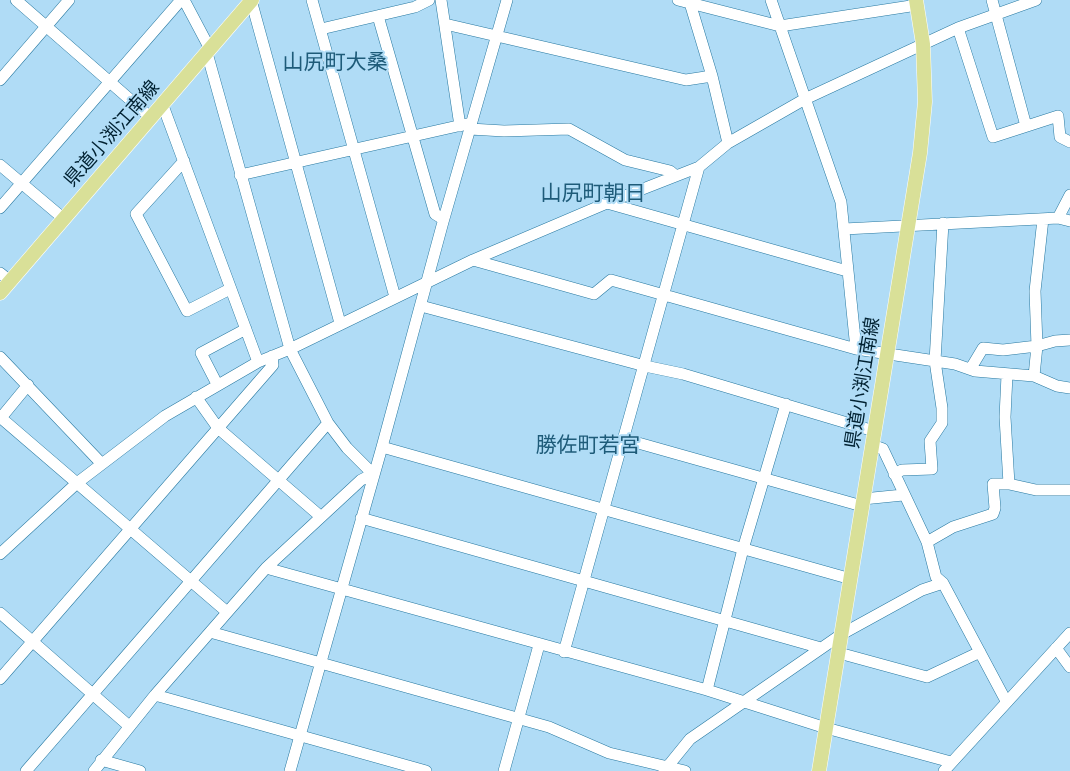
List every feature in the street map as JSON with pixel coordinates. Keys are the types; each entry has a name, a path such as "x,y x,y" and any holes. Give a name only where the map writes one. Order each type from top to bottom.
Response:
{"main road":[{"name":"県道小渕江南線","path":"0,293 5,277 64,219 252,0"},
{"name":"県道小渕江南線","path":"819,771 908,225 922,127 925,102 923,44 917,3"}],"street":[{"path":"16,0 150,117"},
{"path":"0,80 70,0"},
{"path":"0,208 183,0 209,51 240,175 290,350 328,423 347,448 373,474"},
{"path":"252,0 340,323"},
{"path":"312,0 355,148 395,297"},
{"path":"321,29 415,7 430,0"},
{"path":"441,0 467,126"},
{"path":"290,771 421,306 467,126 507,0"},
{"path":"678,0 780,26 917,3"},
{"path":"771,0 842,202 856,349"},
{"path":"992,0 1026,126"},
{"path":"0,554 101,463 165,416 217,384 258,362 290,350 340,323 426,284 473,260 607,203 699,167 728,143 805,99 958,28 995,13 1036,0"},
{"path":"690,3 712,76 728,143"},
{"path":"378,16 434,214 444,219"},
{"path":"445,24 686,80 712,76"},
{"path":"958,28 993,137 1058,116 1060,137 1070,142"},
{"path":"162,104 258,362"},
{"path":"240,175 355,148 467,126 504,131 570,129 626,160 670,171 676,176"},
{"path":"184,161 136,214 187,311 230,289"},
{"path":"0,165 64,219"},
{"path":"564,652 699,167"},
{"path":"1058,218 1070,195"},
{"path":"607,203 847,270"},
{"path":"844,229 1058,218 1070,221"},
{"path":"1034,376 1037,346 1035,291 1043,219"},
{"path":"894,474 902,470 932,469 930,441 942,423 942,408 935,360 943,223"},
{"path":"473,260 594,294 611,280 856,349 935,360 971,368 975,371 1034,376 1056,386 1070,388"},
{"path":"421,306 645,366 683,374 786,404 873,438 883,449 926,542 936,577 943,583 1006,701"},
{"path":"217,384 201,353 246,329"},
{"path":"971,368 984,348 1003,350 1070,340"},
{"path":"0,679 273,365 272,356"},
{"path":"0,358 101,463"},
{"path":"1007,375 1005,417 1009,484"},
{"path":"28,385 0,418 228,612"},
{"path":"196,397 218,428 320,516"},
{"path":"707,690 743,549 786,404"},
{"path":"26,771 94,695 328,423"},
{"path":"624,439 764,478 863,502 903,495"},
{"path":"382,447 851,579"},
{"path":"94,771 155,695 266,568 320,516 361,480 373,474"},
{"path":"926,542 953,527 993,514 995,508 993,484 1009,484 1036,490 1070,490"},
{"path":"361,518 821,648"},
{"path":"266,568 564,652 707,690 948,766 1070,633"},
{"path":"665,769 690,739 821,648 842,634 922,590 943,583"},
{"path":"0,613 129,726"},
{"path":"210,632 549,727 609,753 665,769 684,771"},
{"path":"504,771 539,645"},
{"path":"1056,648 1070,667"},
{"path":"839,653 927,677 980,652"},
{"path":"155,695 426,771"},
{"path":"101,760 140,771"}],"district":[{"name":"山尻町大桑","path":"335,63"},
{"name":"山尻町朝日","path":"593,194"},
{"name":"勝佐町若宮","path":"588,446"}]}
